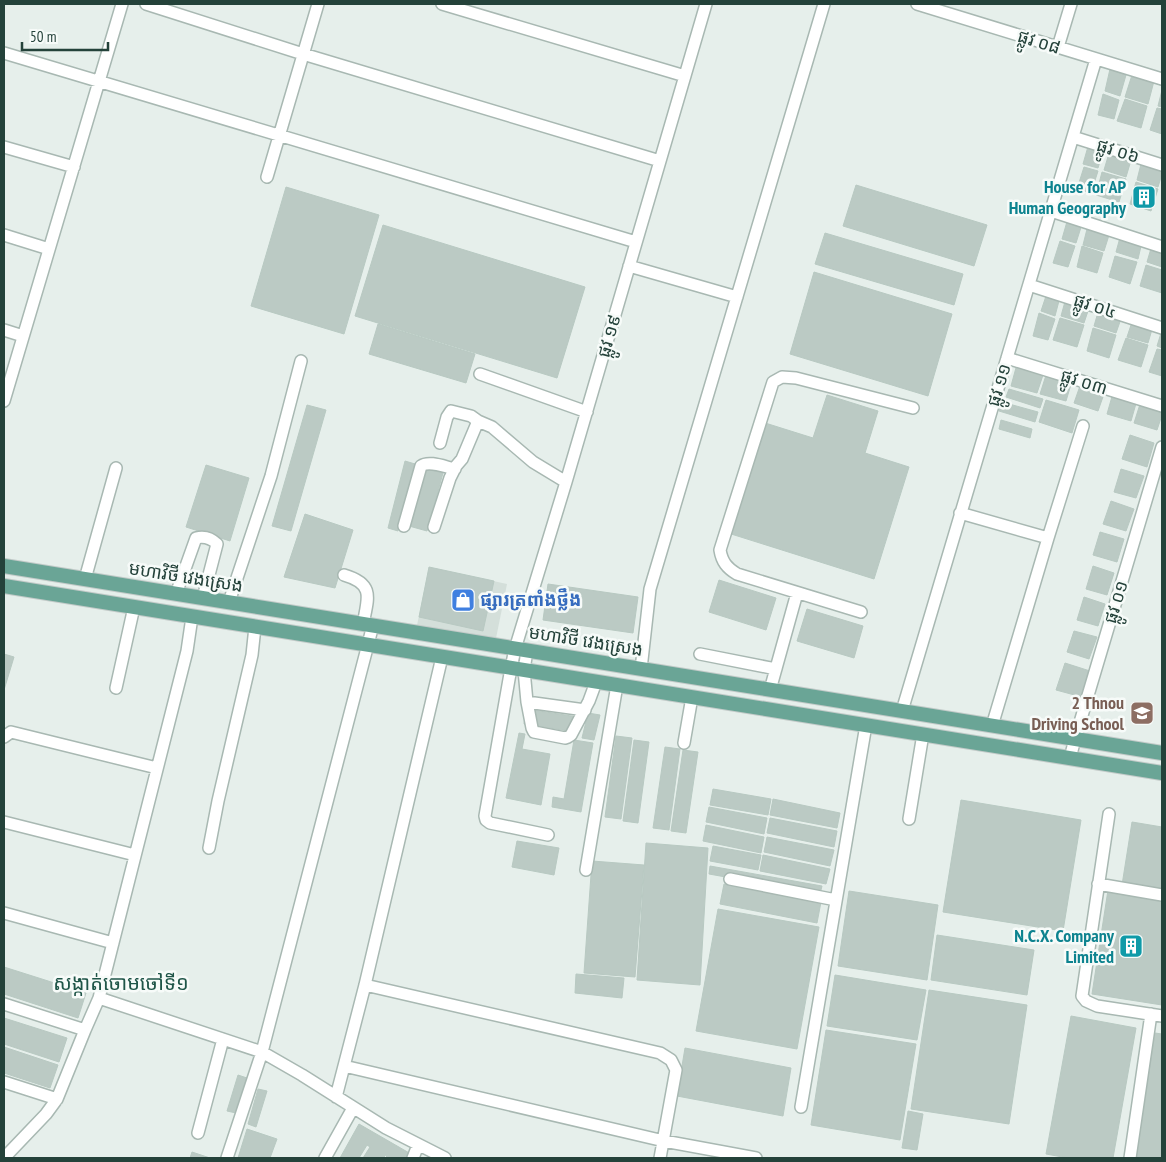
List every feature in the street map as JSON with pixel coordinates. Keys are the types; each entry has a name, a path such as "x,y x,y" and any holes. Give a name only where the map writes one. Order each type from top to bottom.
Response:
{"main road":[{"name":"មហាវិថី វេងស្រេង","path":"4,566 992,726 1162,751"},
{"path":"4,586 1162,773"}],"street":[{"path":"4,401 122,4"},
{"path":"146,4 303,54 660,161"},
{"path":"267,177 318,4"},
{"path":"442,4 685,76"},
{"name":"ផ្លូវ ១៩","path":"548,835 490,824 485,816 521,650 566,482 706,4"},
{"path":"641,669 650,589 824,4"},
{"name":"ផ្លូវ ០៨","path":"917,4 1162,79"},
{"path":"1058,47 1071,4"},
{"path":"4,53 636,242"},
{"name":"ផ្លូវ ១១","path":"902,711 1096,59"},
{"name":"ផ្លូវ ០៦","path":"1073,137 1162,165"},
{"path":"4,147 74,167"},
{"path":"1051,211 1162,247"},
{"path":"4,235 49,249"},
{"path":"629,266 737,297"},
{"name":"ផ្លូវ ០៤","path":"1028,285 1162,328"},
{"path":"4,330 23,336"},
{"name":"ផ្លូវ ០៣","path":"1007,358 1162,406"},
{"path":"228,602 271,476 301,361"},
{"path":"480,374 587,412"},
{"path":"861,612 737,574 727,567 722,559 720,550 773,382 782,377 796,378 913,408"},
{"path":"440,443 447,417 451,411 471,416 492,427 533,462 566,482"},
{"path":"434,527 450,478 462,459 478,421"},
{"path":"992,726 1083,426"},
{"name":"ផ្លូវ ០១","path":"1070,758 1162,447"},
{"path":"404,526 421,466 428,463 455,469"},
{"path":"85,579 116,468"},
{"path":"960,513 1048,538"},
{"path":"176,594 196,538 202,536 213,540 217,544 203,598"},
{"path":"227,1158 262,1052 367,645 368,598 365,586 356,579 344,575"},
{"path":"770,690 796,593"},
{"path":"116,688 134,607"},
{"path":"4,1158 46,1114 57,1099 84,1030 99,998 187,651 192,616"},
{"path":"209,848 252,656 255,627"},
{"path":"700,654 776,669"},
{"path":"336,1097 365,985 442,657"},
{"path":"517,669 534,732 565,738 571,735 589,701 596,682"},
{"path":"586,870 617,685"},
{"path":"684,743 692,697"},
{"path":"527,702 584,710"},
{"path":"801,1107 866,725"},
{"path":"4,737 11,732 157,768"},
{"path":"909,819 922,734"},
{"path":"1108,814 1082,996 1086,1001 1097,1006 1156,1015 1130,1158"},
{"path":"4,822 135,855"},
{"path":"730,879 836,900"},
{"path":"1098,884 1162,895"},
{"path":"4,913 113,943"},
{"path":"365,985 660,1053 671,1060 676,1070 660,1158"},
{"path":"99,998 262,1052 386,1128 445,1158"},
{"path":"4,1004 84,1030"},
{"path":"198,1134 223,1039"},
{"path":"344,1066 664,1141 756,1158"},
{"path":"4,1082 57,1099"},
{"path":"325,1158 353,1108"},
{"path":"413,1158 418,1145"}],"shaded area":[{"name":"ផ្សារត្រពាំងថ្លឹង","path":"429,567 507,584 494,648 415,635"}],"building":[{"path":"1110,69 1126,75 1120,96 1105,91"},
{"path":"1132,75 1154,81 1148,104 1125,97"},
{"path":"1162,90 1162,107 1158,106"},
{"path":"1103,94 1119,100 1114,119 1098,115"},
{"path":"1125,99 1147,106 1141,128 1117,121"},
{"path":"1157,108 1162,109 1162,134 1150,130"},
{"path":"1089,143 1104,148 1098,168 1083,164"},
{"path":"1110,150 1132,157 1126,177 1104,170"},
{"path":"1142,160 1162,166 1158,187 1137,180"},
{"path":"1084,167 1098,171 1091,193 1077,189"},
{"path":"1102,172 1126,179 1119,202 1096,195"},
{"name":"House for AP Human Geography","path":"1136,182 1158,189 1151,211 1130,204"},
{"path":"856,185 987,225 974,266 843,226"},
{"path":"286,187 379,215 344,334 251,306"},
{"path":"1068,218 1082,224 1076,243 1062,239"},
{"path":"383,225 585,287 557,378 355,316"},
{"path":"1088,225 1110,232 1104,251 1083,245"},
{"path":"825,233 963,274 954,305 815,264"},
{"path":"1121,234 1142,242 1138,259 1116,252"},
{"path":"1060,241 1075,246 1068,267 1053,263"},
{"path":"1152,245 1162,248 1162,267 1147,262"},
{"path":"1082,246 1103,253 1097,273 1077,267"},
{"path":"1115,256 1137,262 1130,284 1109,277"},
{"path":"1146,265 1162,270 1162,293 1140,286"},
{"path":"814,272 952,314 928,396 790,354"},
{"path":"1047,293 1060,297 1055,316 1041,311"},
{"path":"1066,298 1090,305 1084,323 1061,316"},
{"path":"1099,309 1122,316 1116,333 1094,326"},
{"path":"1039,313 1055,319 1048,340 1033,336"},
{"path":"1060,318 1084,325 1077,347 1053,340"},
{"path":"1133,319 1153,326 1148,343 1127,337"},
{"path":"378,324 475,354 466,383 369,354"},
{"path":"1093,328 1116,335 1109,358 1087,351"},
{"path":"1162,330 1162,348 1157,346"},
{"path":"1126,338 1148,345 1141,367 1118,360"},
{"path":"1157,349 1162,350 1162,376 1149,372"},
{"path":"1017,364 1044,372 1037,393 1011,386"},
{"path":"1047,372 1072,381 1066,401 1040,394"},
{"path":"1081,383 1105,391 1098,411 1074,403"},
{"path":"1009,389 1043,399 1040,408 1006,397"},
{"path":"1113,393 1137,400 1131,421 1107,414"},
{"path":"827,395 878,411 865,453 909,467 874,579 728,533 762,422 813,438"},
{"path":"1046,400 1079,410 1072,433 1039,422"},
{"path":"1141,401 1162,408 1162,415 1157,430 1134,423"},
{"path":"1002,402 1038,412 1035,422 999,411"},
{"path":"307,405 326,410 291,531 272,526"},
{"path":"1001,420 1032,429 1030,438 999,429"},
{"path":"1130,435 1154,443 1147,467 1122,459"},
{"path":"405,461 415,464 398,531 388,528"},
{"path":"206,465 249,478 230,541 186,527"},
{"path":"424,468 443,473 427,531 409,526"},
{"path":"1121,469 1144,476 1136,498 1114,492"},
{"path":"1111,501 1134,509 1126,531 1103,524"},
{"path":"305,514 353,530 335,588 284,577"},
{"path":"1100,532 1124,539 1117,562 1093,555"},
{"path":"1093,566 1114,573 1107,595 1086,589"},
{"name":"ផ្សារត្រពាំងថ្លឹង","path":"429,567 494,581 483,631 419,617"},
{"path":"719,580 776,598 766,630 709,612"},
{"path":"548,584 638,597 633,633 543,620"},
{"path":"1084,597 1105,604 1098,626 1077,620"},
{"path":"807,609 863,626 854,658 797,641"},
{"path":"1074,631 1097,637 1089,659 1067,652"},
{"path":"4,654 14,657 4,690"},
{"path":"1065,663 1090,671 1082,697 1056,690"},
{"path":"526,709 578,717 575,732 524,724"},
{"path":"588,713 600,715 594,740 582,738"},
{"path":"519,733 525,734 522,749 550,754 541,805 506,798"},
{"path":"616,736 632,738 621,819 605,817"},
{"path":"574,740 593,743 581,812 552,807 553,797 564,799"},
{"path":"634,740 649,742 638,823 623,821"},
{"path":"665,747 680,749 669,830 653,828"},
{"path":"683,750 698,752 686,833 671,831"},
{"path":"713,789 771,799 768,815 710,805"},
{"path":"773,799 840,813 837,828 770,815"},
{"path":"961,800 1081,820 1063,931 943,912"},
{"path":"709,807 767,818 764,834 706,822"},
{"path":"770,818 837,831 834,847 767,833"},
{"path":"1132,822 1162,827 1162,892 1122,885"},
{"path":"706,825 764,837 761,853 703,841"},
{"path":"767,837 834,850 830,866 764,852"},
{"path":"517,841 559,848 554,875 512,867"},
{"path":"646,843 708,848 700,985 637,980"},
{"path":"713,846 761,855 758,870 710,861"},
{"path":"763,855 830,869 826,884 760,871"},
{"path":"592,861 644,865 635,977 584,973"},
{"path":"710,866 822,886 820,894 709,874"},
{"path":"724,884 821,902 817,923 720,904"},
{"name":"N.C.X. Company Limited","path":"1108,890 1162,899 1162,1005 1092,994"},
{"path":"849,891 938,905 927,980 838,966"},
{"path":"718,909 819,927 797,1049 696,1031"},
{"path":"937,935 1034,950 1027,995 931,980"},
{"path":"4,967 86,993 78,1018 4,994"},
{"path":"576,974 624,978 622,998 575,993"},
{"path":"835,975 926,990 917,1040 827,1026"},
{"path":"929,990 1027,1005 1009,1124 911,1109"},
{"path":"1071,1016 1136,1028 1113,1158 1068,1158 1046,1154"},
{"path":"4,1018 67,1038 59,1062 4,1044"},
{"path":"826,1030 916,1044 900,1140 811,1125"},
{"path":"1155,1033 1162,1034 1162,1158 1135,1158"},
{"path":"4,1047 58,1065 50,1088 4,1073"},
{"path":"685,1048 791,1068 783,1116 677,1096"},
{"path":"238,1075 247,1078 236,1113 227,1111"},
{"path":"258,1089 267,1091 256,1127 248,1124"},
{"path":"908,1111 923,1114 917,1150 902,1148"},
{"path":"359,1124 411,1154 408,1158 385,1158 387,1156 385,1155 384,1158 363,1158 370,1147 367,1145 359,1158 340,1158"},
{"path":"247,1129 277,1139 270,1158 238,1158"},
{"path":"192,1152 210,1158 190,1158"}],"place":[{"name":"House for AP Human Geography","path":"1144,197"},
{"name":"ផ្សារត្រពាំងថ្លឹង","path":"463,600"},
{"name":"2 Thnou Driving School","path":"1142,713"},
{"name":"N.C.X. Company Limited","path":"1131,946"}],"district":[{"name":"សង្កាត់ចោមចៅទី១","path":"121,983"}]}
